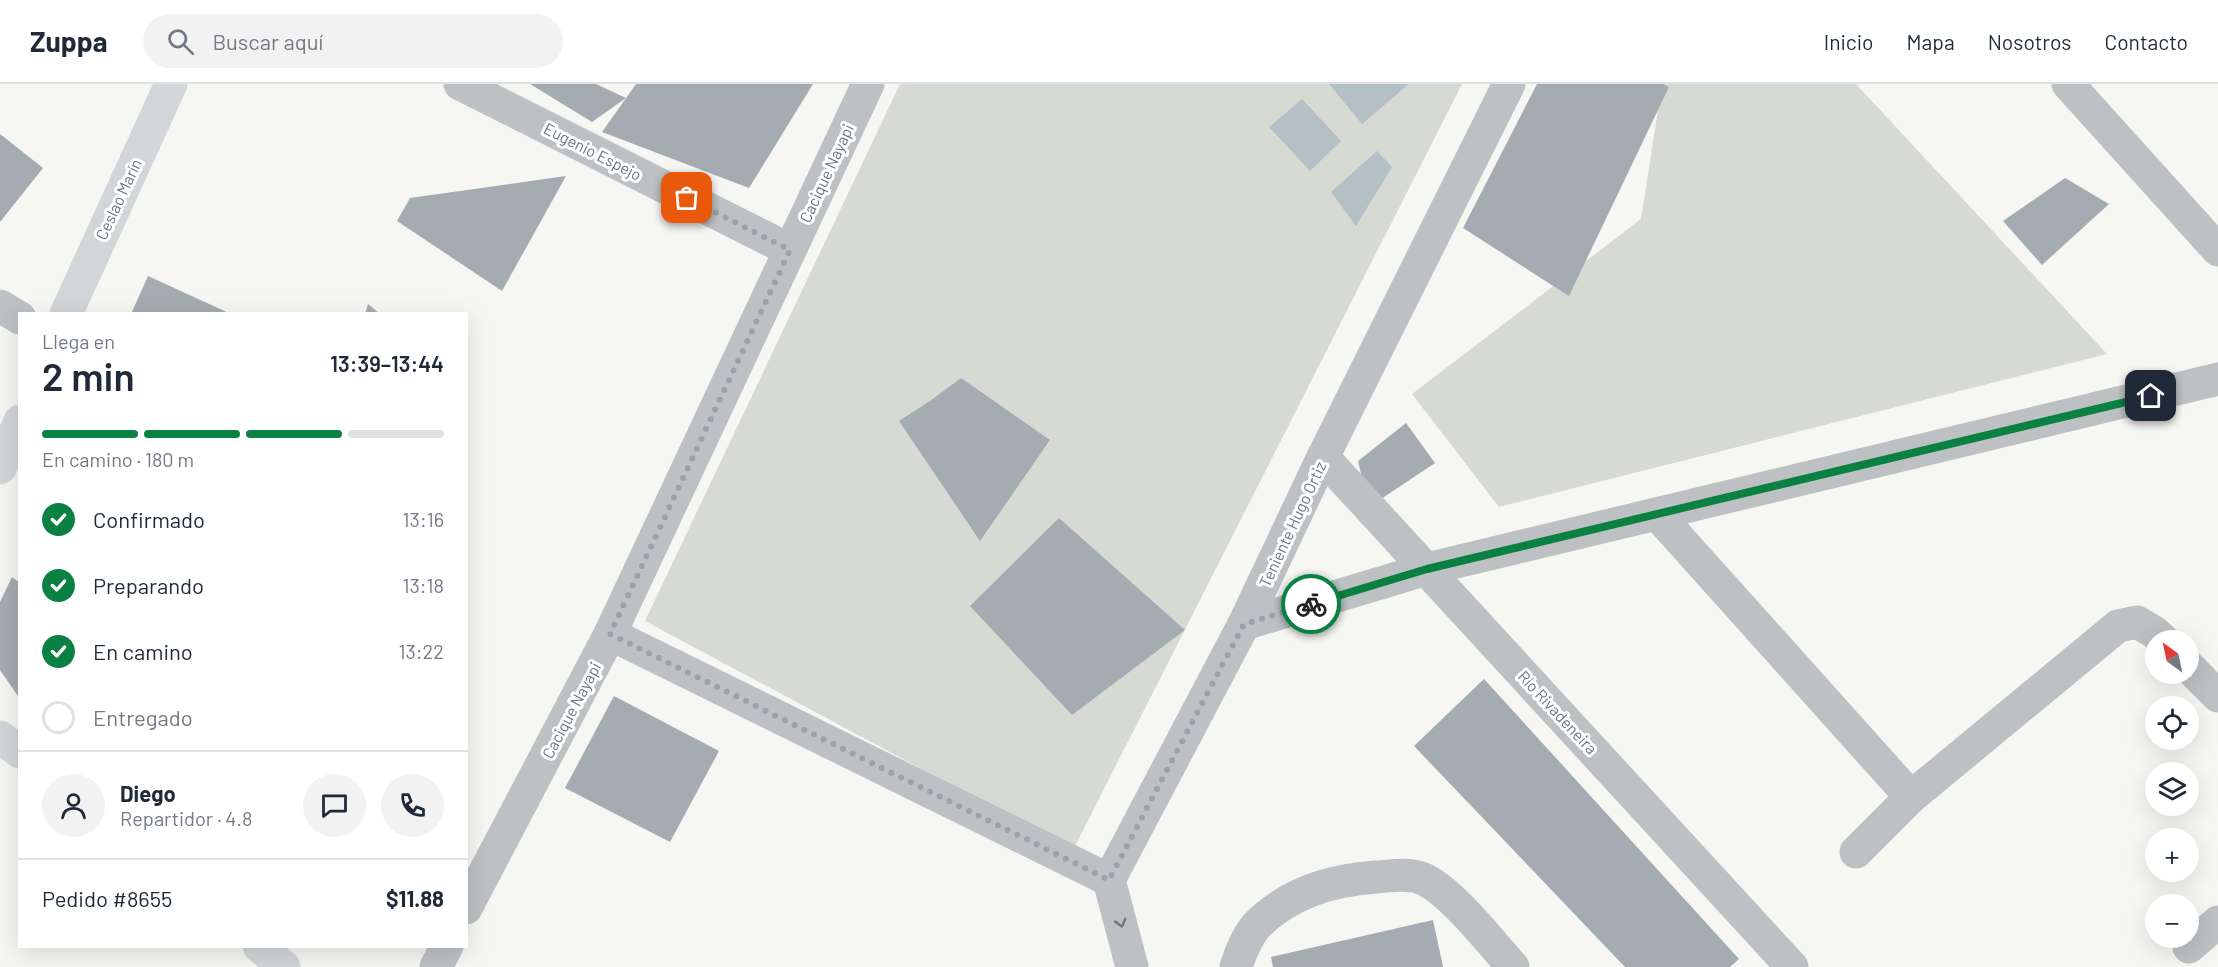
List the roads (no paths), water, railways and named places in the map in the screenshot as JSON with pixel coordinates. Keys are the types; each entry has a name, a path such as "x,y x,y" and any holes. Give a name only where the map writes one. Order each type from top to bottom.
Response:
{"main road":[{"name":"Ceslao Marín","path":"67,312 171,84"},
{"path":"0,468 18,426"},
{"path":"0,737 18,750"},
{"path":"261,948 284,967"}],"street":[{"name":"Eugenio Espejo","path":"460,84 790,250"},
{"name":"Cacique Nayapi","path":"468,905 610,634 868,84"},
{"name":"Teniente Hugo Ortiz","path":"1109,880 1244,624 1323,457 1509,84"},
{"path":"2067,84 2218,250"},
{"path":"0,306 18,317"},
{"path":"1244,624 1427,569 2218,380"},
{"name":"Río Rivadeneira","path":"1323,457 1792,967"},
{"path":"1657,514 1911,797"},
{"path":"1856,852 1911,797 2118,626 2137,622 2151,630"},
{"path":"610,634 1109,880 1132,967"},
{"path":"2199,677 2218,696"},
{"path":"1236,967 1240,954 1255,927 1280,907 1318,886 1351,879 1398,876 1421,878 1447,895 1513,967"},
{"path":"2199,938 2218,922"},
{"path":"436,967 446,948"}]}
